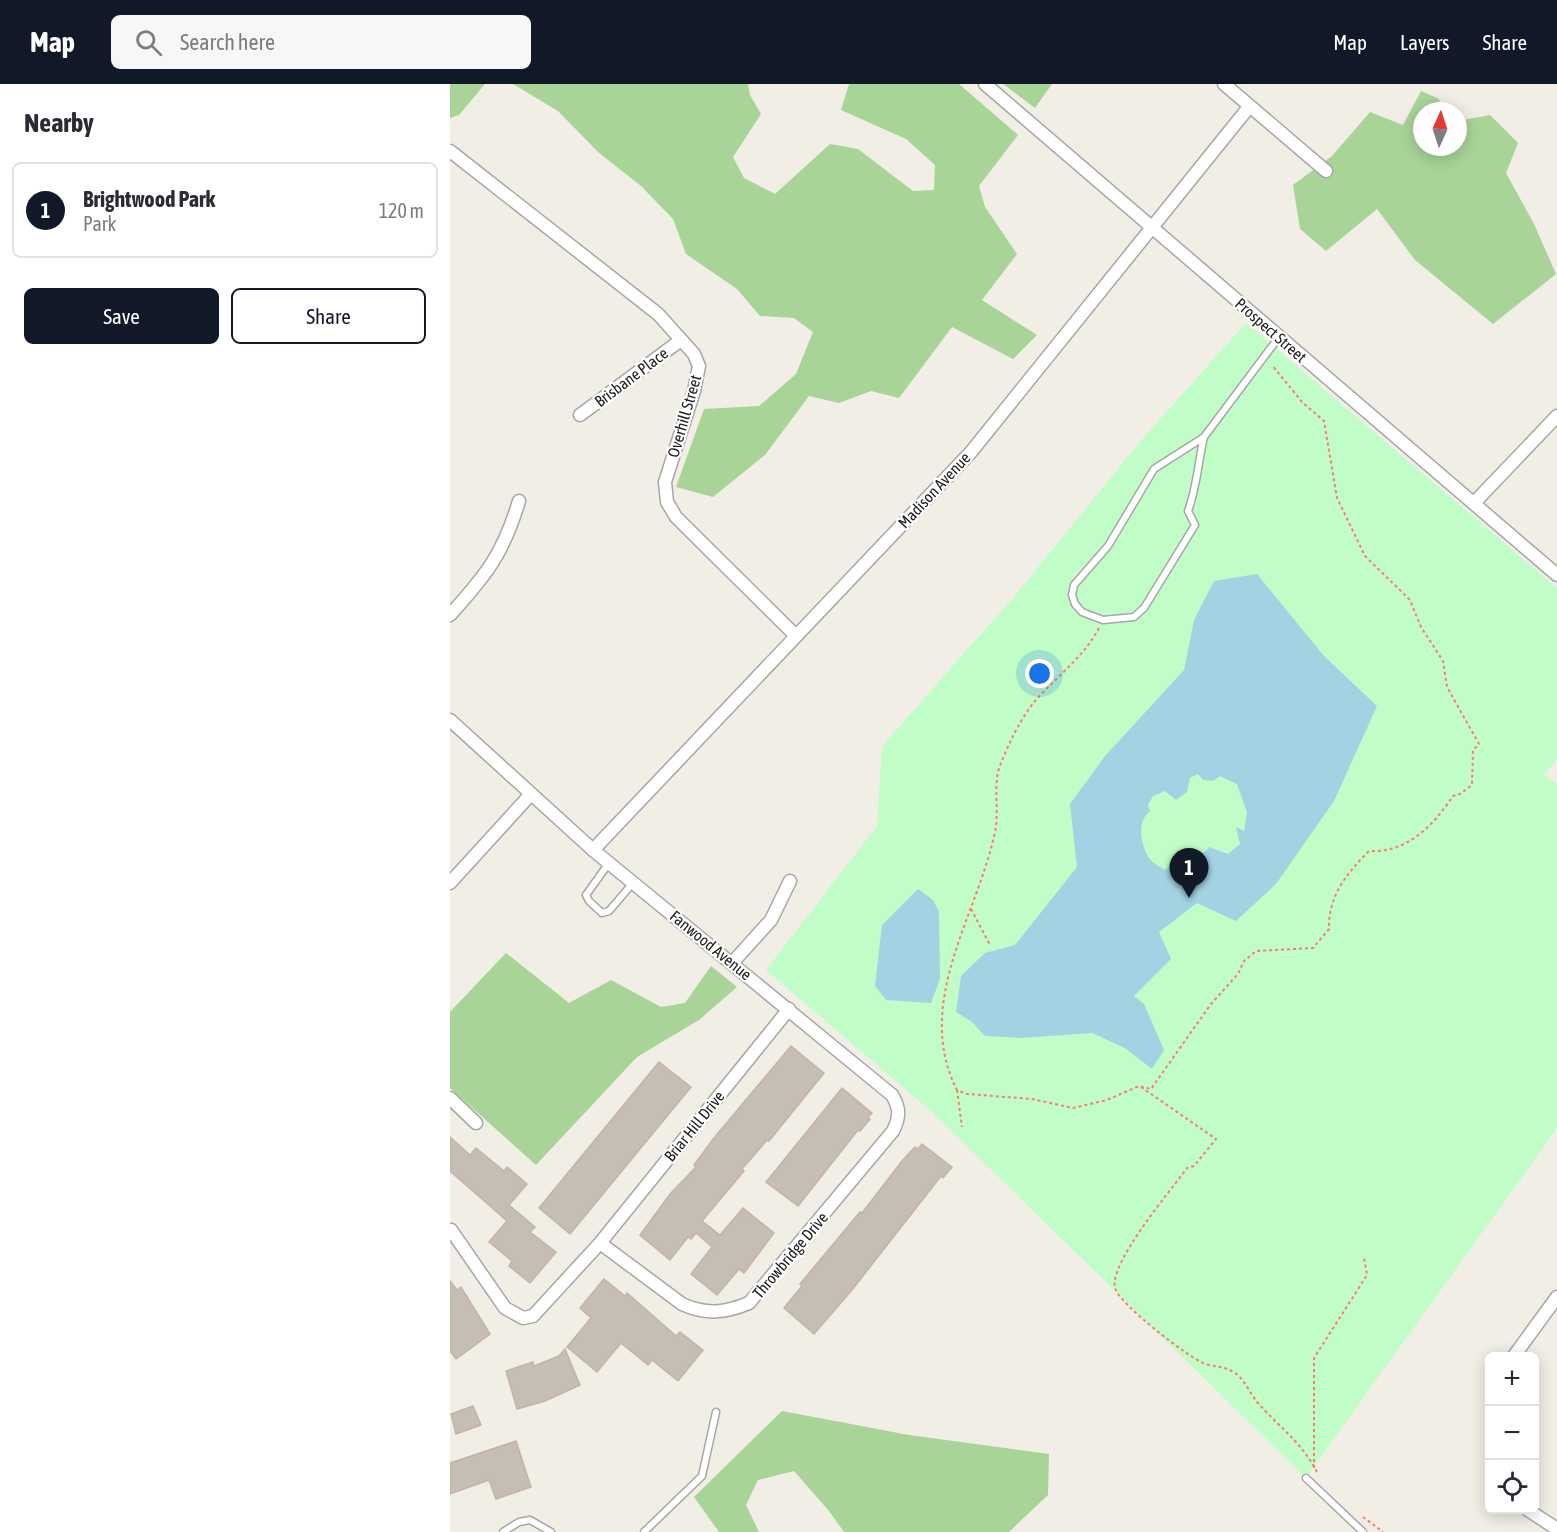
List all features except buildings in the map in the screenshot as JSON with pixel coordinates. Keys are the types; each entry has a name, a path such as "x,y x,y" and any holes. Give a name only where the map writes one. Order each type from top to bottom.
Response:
{"street":[{"name":"Prospect Street","path":"985,84 1557,575"},
{"path":"1224,84 1326,171"},
{"name":"Madison Avenue","path":"593,850 971,452 1249,107"},
{"name":"Overhill Street","path":"450,151 658,314 694,354 699,366 694,391 665,482 667,502 676,517 796,636"},
{"name":"Brisbane Place","path":"580,415 681,340"},
{"path":"1473,503 1557,416"},
{"path":"450,615 485,577 508,537 519,501"},
{"name":"Fanwood Avenue","path":"450,720 593,850 733,962 891,1095"},
{"path":"450,883 531,794"},
{"path":"733,962 771,920 790,881"},
{"name":"Briar Hill Drive","path":"451,1230 505,1308 523,1318 540,1312 600,1243 789,1010"},
{"name":"Throwbridge Drive","path":"600,1243 682,1304 694,1310 724,1312 749,1303 894,1131 899,1112 891,1095"},
{"path":"450,1098 476,1123"},
{"path":"1517,1352 1557,1297"},
{"path":"1535,1514 1557,1529"}],"lane":[{"path":"1204,437 1196,474 1196,486 1188,511 1195,525 1144,608 1134,617 1103,620 1082,612 1075,604 1072,595 1078,577 1108,546 1154,469 1204,437 1279,337"},
{"path":"609,863 586,895 588,901 602,913 609,911 633,882"},
{"path":"644,1532 702,1476 716,1412"},
{"path":"1306,1478 1363,1532"},
{"path":"503,1532 519,1522 530,1520 551,1532"}],"path":[{"path":"957,1090 967,1094 1032,1099 1073,1108 1107,1100 1139,1086 1151,1089 1211,1004 1238,974 1244,961 1256,951 1313,948 1329,929 1329,917 1345,876 1369,851 1382,852 1412,842 1444,809 1453,796 1472,785 1473,750 1479,744 1447,687 1443,661 1421,627 1410,600 1365,556 1337,498 1324,421 1302,402 1265,356"},
{"path":"962,1127 957,1090 947,1068 940,1021 955,949 971,909 996,830 998,773 1012,738 1034,701 1090,646 1103,620"},
{"path":"971,909 990,945"},
{"path":"1139,1086 1216,1139 1194,1166 1187,1168 1155,1213 1144,1223 1117,1274 1115,1287 1120,1296 1145,1321 1192,1358 1238,1374 1256,1400 1293,1437 1321,1481"},
{"path":"1314,1468 1314,1358 1367,1275 1364,1258"},
{"path":"1362,1516 1383,1532"}],"green space":[{"path":"450,84 485,84 459,115 450,118"},
{"path":"513,84 748,84 750,95 761,114 733,157 744,178 775,194 830,144 858,149 913,191 934,190 935,165 906,139 841,110 849,84 959,84 1018,135 979,186 985,207 1017,254 982,300 1037,335 1013,359 952,327 899,398 871,391 839,403 809,396 765,455 713,497 676,487 704,409 759,406 796,374 813,332 794,318 760,316 737,289 686,254 673,219 641,186 598,152 558,111"},
{"path":"1003,84 1052,84 1035,108"},
{"path":"1421,91 1439,99 1440,102 1415,102"},
{"path":"1413,106 1413,156 1467,156 1467,119 1490,115 1518,143 1506,173 1534,224 1556,274 1493,324 1415,260 1377,209 1326,251 1300,229 1293,185 1332,156 1370,112 1403,125"},
{"path":"1246,323 1557,588 1557,759 1544,775 1557,784 1557,1128 1306,1478 931,1111 766,970 877,826 882,746 1013,598 1144,437"},
{"path":"506,953 569,1003 611,980 661,1007 685,1003 711,966 737,987 699,1020 637,1057 536,1165 450,1088 450,1012"},
{"path":"782,1411 909,1435 1049,1454 1048,1495 1009,1532 844,1532 794,1471 758,1480 746,1505 759,1532 719,1532 694,1497"}],"water":[{"path":"1257,574 1324,656 1377,706 1334,801 1276,884 1236,921 1197,903 1159,932 1171,959 1134,996 1144,1004 1164,1050 1152,1069 1125,1048 1092,1033 1021,1038 985,1036 972,1022 956,1012 961,976 985,953 1015,945 1077,867 1070,804 1105,756 1184,670 1194,620 1214,581","holes":["1198,774 1203,780 1213,781 1220,776 1237,784 1247,812 1244,831 1236,827 1240,844 1228,854 1209,847 1206,851 1165,870 1149,858 1142,840 1141,827 1150,811 1148,805 1153,796 1165,791 1176,800 1187,792 1190,778"]},
{"path":"918,889 933,900 939,912 940,979 931,1003 886,1000 875,986 882,925"}],"place":[{"name":"Brightwood Park","path":"1189,898"}]}
